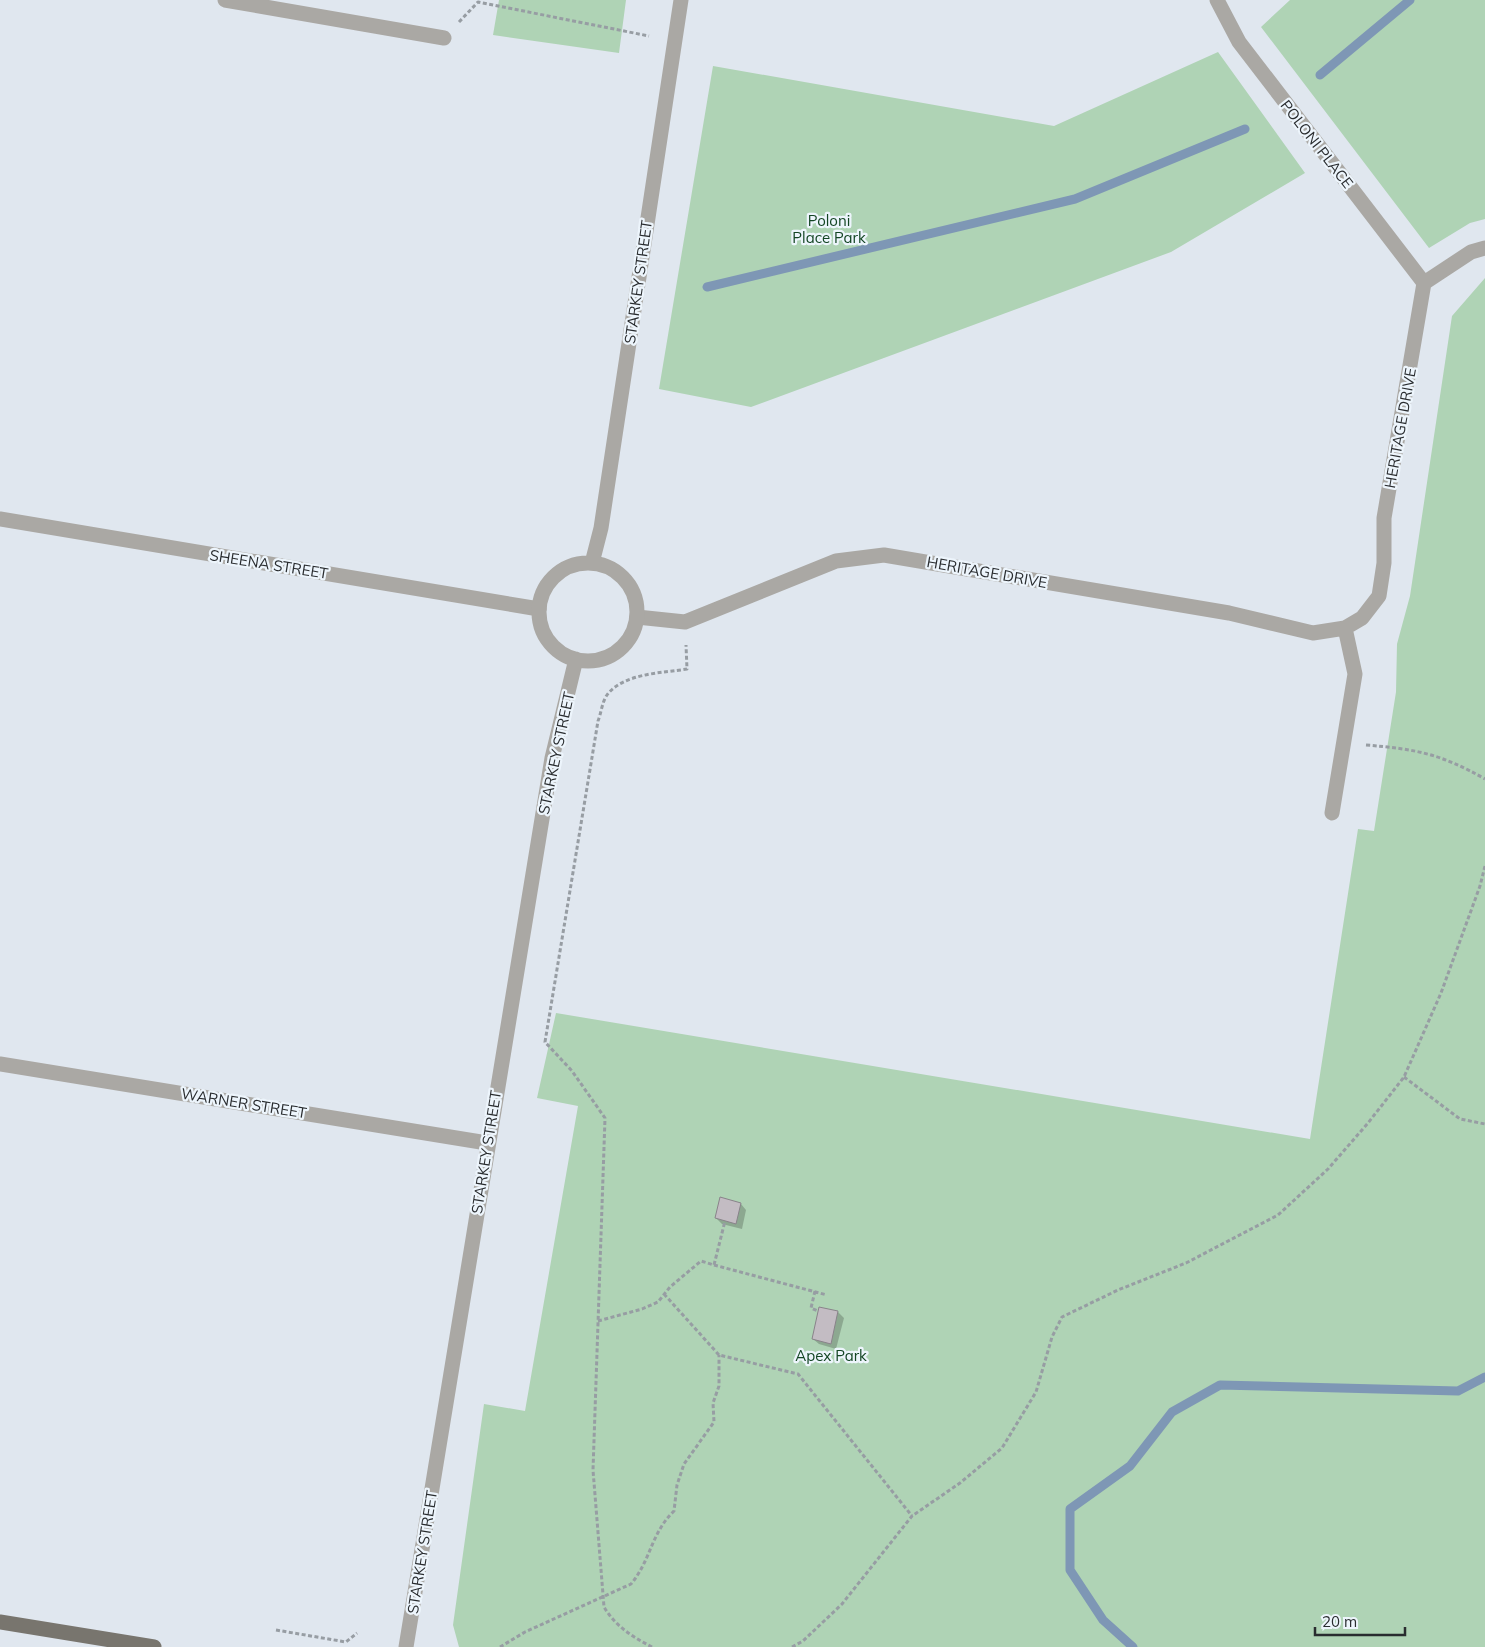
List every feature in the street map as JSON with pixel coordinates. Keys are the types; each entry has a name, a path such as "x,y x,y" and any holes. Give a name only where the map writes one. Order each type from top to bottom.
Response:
{"main road":[{"path":"0,1622 154,1647"}],"street":[{"path":"225,0 444,38"},
{"name":"STARKEY STREET","path":"592,563 601,528 681,0"},
{"name":"POLONI PLACE","path":"1217,0 1239,42 1424,283"},
{"path":"1424,283 1471,252 1485,248"},
{"name":"HERITAGE DRIVE","path":"637,617 685,622 836,561 884,555 1229,613 1313,634 1344,628 1362,618 1378,596 1384,563 1384,518 1424,283"},
{"name":"SHEENA STREET","path":"0,519 539,609"},
{"path":"592,563 607,567 620,575 630,587 636,601 637,617 632,633 622,646 608,656 592,660 576,659 561,652 548,641 540,626 539,609 542,594 550,581 562,570 576,564 592,563"},
{"path":"1332,813 1355,674 1344,628"},
{"name":"STARKEY STREET","path":"406,1647 487,1143 552,758 576,659"},
{"name":"WARNER STREET","path":"0,1064 487,1143"}],"path":[{"path":"444,38 478,2 649,36"},
{"path":"652,1647 629,1634 610,1618 604,1607 593,1470 605,1118 572,1071 546,1042 601,713 607,696 618,686 634,678 687,669 685,622"},
{"path":"1343,743 1414,749 1456,762 1485,779"},
{"path":"792,1647 803,1641 842,1604 912,1516 960,1482 1002,1448 1036,1392 1052,1337 1062,1317 1118,1290 1186,1263 1278,1215 1328,1168 1368,1123 1404,1077 1441,992 1480,886 1485,866"},
{"path":"1404,1077 1460,1119 1485,1124"},
{"path":"714,1265 725,1221"},
{"path":"598,1321 642,1309 658,1302 670,1287 701,1261 827,1295"},
{"path":"815,1291 811,1308 818,1312"},
{"path":"664,1294 719,1355 798,1374 912,1516"},
{"path":"500,1647 525,1632 631,1584 641,1572 655,1535 663,1522 674,1511 677,1485 684,1464 714,1422 713,1403 719,1386 719,1355"},
{"path":"276,1630 346,1642 357,1634"}],"green space":[{"path":"499,0 626,0 619,53 493,35"},
{"path":"1290,0 1485,0 1485,219 1470,223 1429,248 1261,27"},
{"name":"Poloni Place Park","path":"1218,52 1305,173 1171,252 751,407 659,389 713,66 1054,126"},
{"name":"Apex Park","path":"1485,278 1485,1647 459,1647 453,1625 484,1404 525,1411 578,1106 537,1098 556,1013 1310,1139 1358,829 1374,831 1396,692 1397,644 1410,596 1452,316"}],"building":[{"path":"720,1197 741,1203 736,1224 715,1218"},
{"path":"819,1307 838,1311 831,1344 812,1339"}],"waterway":[{"path":"1320,75 1410,0"},
{"path":"707,287 1075,199 1245,129"},
{"path":"1133,1647 1103,1620 1070,1570 1070,1509 1130,1466 1172,1412 1220,1385 1458,1391 1485,1377"}]}
